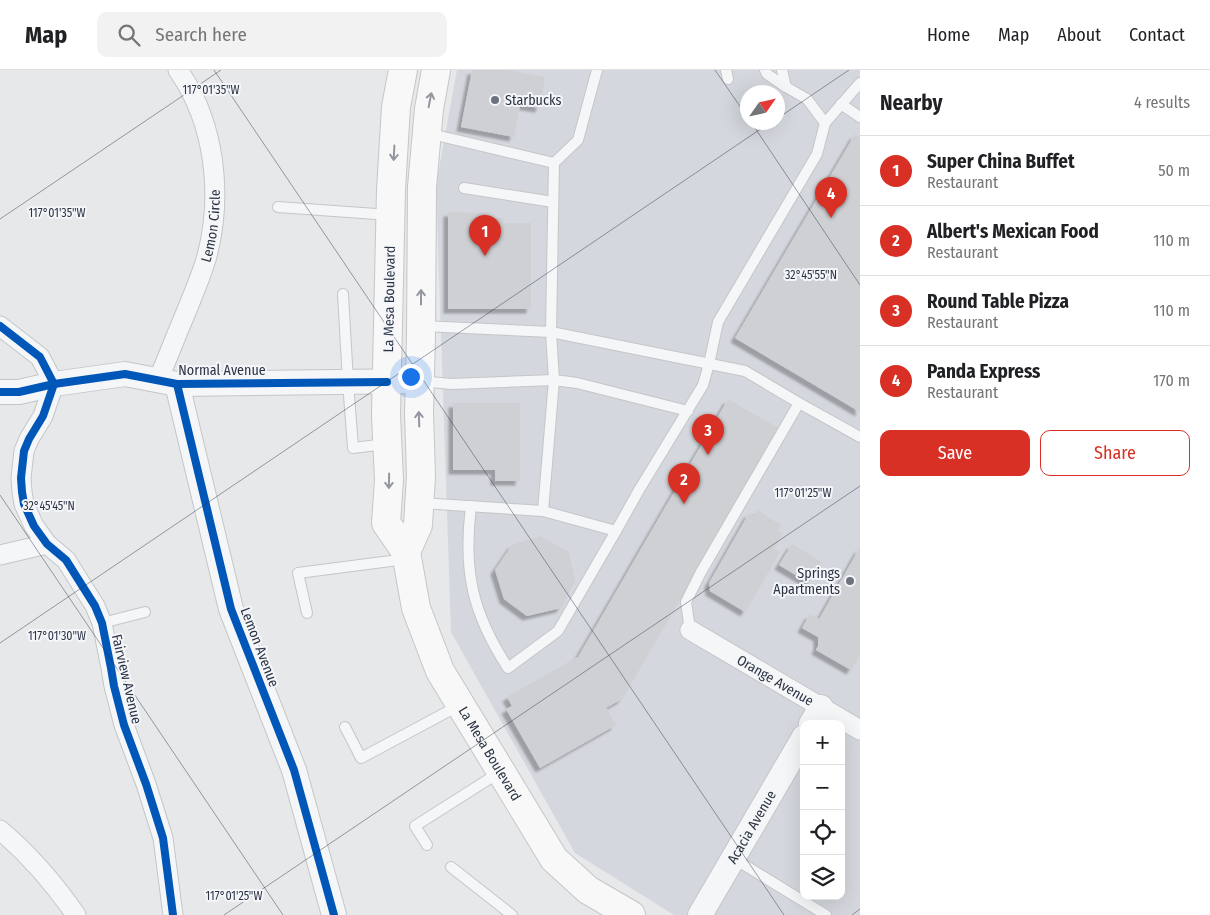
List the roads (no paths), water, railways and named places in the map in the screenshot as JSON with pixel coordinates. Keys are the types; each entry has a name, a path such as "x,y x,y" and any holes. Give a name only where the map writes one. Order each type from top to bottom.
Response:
{"main road":[{"name":"La Mesa Boulevard","path":"402,70 396,107 391,216 386,415 389,480 386,523 406,555 416,608 440,671 554,859 588,890 631,915"},
{"path":"406,555 418,525 421,476 419,412 422,188 428,109 436,70"}],"street":[{"name":"Lemon Circle","path":"167,382 207,258 215,211 213,164 209,141 193,96 178,70"},
{"path":"0,326 40,357 54,384"},
{"name":"Normal Avenue","path":"0,392 19,392 54,384 125,374 167,382 420,381"},
{"name":"Lemon Avenue","path":"167,382 231,610 294,770 334,915"},
{"name":"Fairview Avenue","path":"54,384 43,416 29,438 24,451 21,478 24,504 34,526 47,544 66,560 95,606 102,623 114,686 124,725 146,784 163,838 172,915"},
{"path":"0,555 47,544"},
{"name":"Orange Avenue","path":"690,630 816,715 860,730"},
{"name":"Acacia Avenue","path":"700,915 800,744"},
{"path":"0,830 42,869 76,915"}],"lane":[{"path":"543,511 554,380 551,332 554,163 578,140 598,70"},
{"path":"765,70 767,74 807,99 825,123"},
{"path":"782,70 786,87"},
{"path":"471,506 468,554 474,597 487,634 508,668 558,632 639,490 703,385 718,322 817,154 825,123 860,82"},
{"path":"841,104 860,118"},
{"path":"426,133 554,163"},
{"path":"464,188 553,202"},
{"path":"278,207 391,216"},
{"path":"343,294 353,448 387,444"},
{"path":"421,326 551,332 745,371 860,437"},
{"path":"420,381 451,384 554,380 577,383 688,412"},
{"path":"690,630 686,602 701,572 799,403"},
{"path":"419,503 543,511 616,532"},
{"path":"307,613 298,573 406,555"},
{"path":"102,623 145,612"},
{"path":"345,727 361,758 461,704"},
{"path":"427,845 415,826 501,771"},
{"path":"733,858 826,915"},
{"path":"451,867 512,915"}],"place":[{"name":"Starbucks","path":"495,100"},
{"name":"Panda Express","path":"831,218"},
{"name":"Super China Buffet","path":"485,256"},
{"name":"Round Table Pizza","path":"708,455"},
{"name":"Albert's Mexican Food","path":"684,504"},
{"name":"Springs Apartments","path":"850,581"}]}
